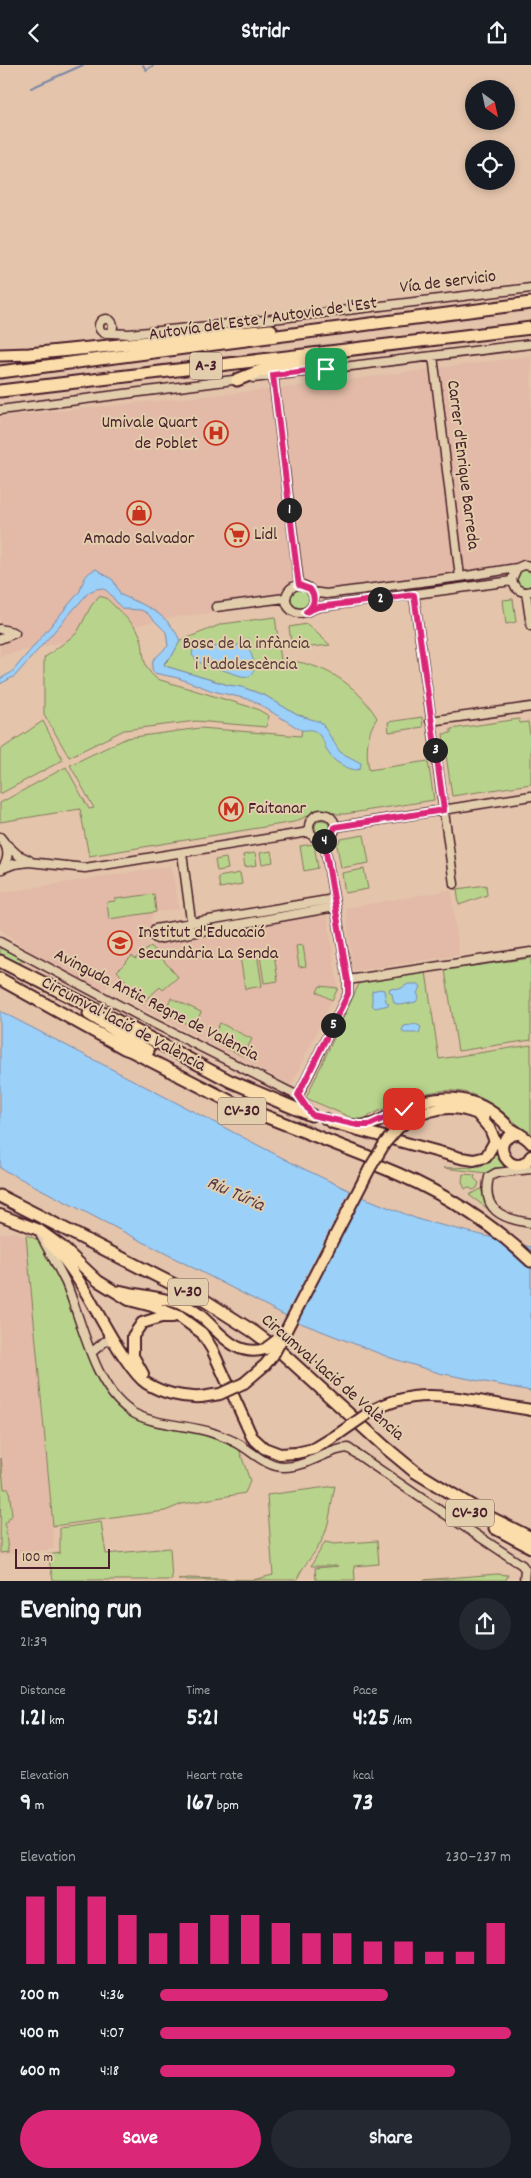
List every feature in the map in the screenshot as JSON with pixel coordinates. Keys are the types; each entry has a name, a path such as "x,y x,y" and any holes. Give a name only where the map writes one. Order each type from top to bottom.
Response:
{"highway":[{"name":"Autovía del Este / Autovia de l'Est","path":"0,372 321,331 334,327 531,303"},
{"path":"0,355 47,353 320,325 334,327"},
{"name":"Autovía del Este / Autovia de l'Est","path":"0,391 531,328"},
{"path":"237,380 257,372 290,364 386,351 412,342"},
{"path":"0,962 91,1007 230,1081 277,1103 312,1115"},
{"path":"0,962 57,994 173,1066 249,1109"},
{"name":"Circumval·lació de València","path":"0,979 124,1048 223,1098 373,1163"},
{"name":"CV-30","path":"124,1048 139,1058 235,1108 423,1185 482,1217 531,1261"},
{"name":"Circumval·lació de València","path":"0,1196 204,1300 254,1332 282,1353 414,1471 491,1518 531,1538"},
{"path":"482,1217 531,1254"},
{"name":"CV-30","path":"414,1471 442,1496 487,1524 531,1547"}],"main road":[{"path":"312,1115 358,1125 369,1125 415,1104 450,1098 485,1106 514,1132"},
{"path":"0,1222 26,1228 41,1236 56,1249 112,1340 132,1369 146,1383 165,1392 188,1397 201,1397 220,1394 244,1383 265,1365 269,1352 285,1332 373,1163 385,1143 398,1128 419,1114 435,1110 463,1109 524,1136 531,1143"},
{"path":"326,1119 333,1123 474,1160 486,1157 495,1141 490,1129 478,1115"},
{"path":"478,1115 497,1129 504,1141"},
{"path":"514,1132 504,1141 502,1146 503,1156 512,1168 530,1162"},
{"path":"0,1215 39,1229 61,1246 98,1281 110,1289 129,1300 152,1306 180,1317 202,1333 212,1349 252,1437 264,1448 280,1454 314,1449 373,1410 387,1403 414,1397 449,1397 531,1410"},
{"path":"110,1289 167,1300 185,1306 203,1317 236,1347 251,1352 269,1352"},
{"path":"165,1392 143,1375 133,1356 133,1336 142,1323 161,1317 180,1317"}],"street":[{"name":"Vía de servicio","path":"111,330 129,334 531,288"},
{"path":"0,410 531,344"},
{"name":"Carrer d'Enrique Barreda","path":"433,356 460,577"},
{"path":"273,375 299,585"},
{"path":"312,592 315,594 326,594 460,577 524,565 531,566"},
{"path":"516,568 512,573 512,581 517,589 529,591 531,626"},
{"path":"306,612 314,601 312,592 307,586 299,585 288,590 285,599 290,610 298,613 306,612 318,607 512,581"},
{"path":"414,595 454,885"},
{"path":"216,607 285,599"},
{"path":"0,629 15,633 0,639"},
{"path":"430,721 531,707"},
{"path":"335,827 531,796"},
{"path":"320,814 329,816 335,827 331,837 324,840 314,838 309,832 309,823 315,815 320,814"},
{"path":"1,870 14,863 36,862 85,868 309,832"},
{"path":"2,839 18,855 36,862"},
{"path":"1,870 8,856 2,839"},
{"path":"277,1103 298,1095 348,994 348,981 324,840"},
{"path":"182,853 193,932"},
{"path":"335,903 157,939 152,935 155,929 335,903"},
{"name":"Avinguda Antic Regne de València","path":"0,942 138,1015 298,1095"},
{"path":"348,981 531,952"},
{"path":"298,1095 312,1115"},
{"path":"512,1168 489,1177 486,1190 488,1202 497,1212 513,1221 531,1223"},
{"path":"41,1236 66,1283 91,1353 111,1395 129,1411 142,1417 211,1432 237,1443 267,1463 280,1467 293,1467 320,1459 341,1448 348,1448 522,1565 525,1569 524,1581"},
{"path":"91,1353 104,1342 112,1340"}],"shaded area":[{"path":"531,356 531,574 169,618 0,656 0,417 284,388"},
{"path":"171,866 179,909 155,912 151,920 152,927 145,933 149,946 327,914 338,988 291,1085 138,1006 139,996 122,976 102,991 39,959 0,929 0,893"},
{"path":"451,890 459,955 353,971 346,908"},
{"path":"16,1232 26,1238 54,1549 0,1555 0,1234"}],"green space":[{"path":"524,570 530,573 532,582 530,585 524,588 518,585 515,579 518,573"},
{"path":"300,590 308,595 309,599 304,607 300,608 292,603 291,599 296,591"},
{"path":"99,596 106,598 137,630 147,668 157,679 257,709 269,716 266,727 196,721 124,730 69,757 44,714 44,658 77,633 91,606"},
{"path":"513,599 516,622 506,624 503,600"},
{"name":"Bosc de la infància i l'adolescència","path":"275,617 281,660 310,665 337,677 359,694 377,718 369,736 367,756 369,770 428,761 434,800 345,814 322,809 294,822 89,856 80,809 0,822 0,803 66,767 89,809 94,808 70,765 127,738 200,728 301,736 303,716 297,715 266,696 242,687 228,685 165,666 164,664 172,656 180,641 222,624"},
{"path":"307,624 330,645 292,649 289,627"},
{"path":"422,717 423,727 389,732 388,722"},
{"path":"519,719 520,723 528,722 531,741 531,784 452,796 443,734 451,733 451,729"},
{"path":"43,721 63,760 0,794 0,750"},
{"path":"319,820 325,820 329,827 325,834 319,834 315,830 315,824"},
{"path":"364,835 369,863 341,868 337,845 341,839"},
{"path":"314,844 318,868 304,871 300,846"},
{"path":"271,851 273,862 262,864 260,853"},
{"path":"255,853 257,865 245,867 243,855"},
{"path":"226,858 228,869 217,871 215,860"},
{"path":"364,869 368,889 345,893 342,873"},
{"path":"240,873 242,884 220,888 218,877"},
{"path":"486,885 487,895 459,905 457,889"},
{"path":"154,894 156,912 109,919 107,902 115,901 115,899"},
{"path":"0,944 23,959 19,965 0,955"},
{"path":"303,945 306,966 299,967 296,946"},
{"path":"151,946 178,977 163,990 160,987 144,1001 117,971 132,956 135,959"},
{"path":"257,953 262,986 245,989 240,956"},
{"path":"274,954 278,981 264,983 260,956"},
{"path":"531,958 531,1040 458,1051 445,970"},
{"path":"426,972 439,1059 531,1045 531,1135 494,1106 481,1098 465,1093 450,1091 418,1095 387,1107 359,1121 306,1098 360,982"},
{"path":"320,986 338,988 332,1000 317,992"},
{"path":"171,998 201,1012 194,1027 164,1013"},
{"path":"220,1023 252,1039 243,1056 211,1040"},
{"path":"496,1151 503,1162 511,1168 494,1168 487,1173 444,1168 480,1167"},
{"path":"463,1174 475,1175 474,1178 479,1183 477,1188 473,1190 468,1187 465,1189 462,1182"},
{"path":"481,1189 488,1209 469,1195"},
{"path":"26,1235 38,1241 49,1256 93,1365 108,1395 115,1404 123,1411 142,1420 207,1435 239,1449 250,1481 245,1493 182,1504 165,1511 53,1526"},
{"path":"1,1458 4,1489 9,1489 12,1515 5,1524 8,1552 0,1553"},
{"path":"335,1486 325,1534 297,1580 253,1580 273,1575 267,1495"},
{"path":"101,1522 106,1554 170,1548 172,1580 53,1580 48,1555 60,1553 60,1528"},
{"path":"377,1541 379,1564 354,1566 355,1580 316,1580 315,1568 338,1566 311,1566 325,1542 334,1544"},
{"path":"497,1574 508,1575 506,1580 423,1580"},
{"path":"188,1578 253,1580 178,1580"}],"water":[{"path":"96,569 113,580 121,595 155,612 170,624 180,641 172,656 164,663 165,666 228,685 242,687 266,696 297,715 321,722 340,752 361,763 360,769 355,770 338,763 329,754 323,740 316,732 301,730 252,700 213,691 178,678 154,673 152,669 153,660 168,646 166,632 147,613 141,610 123,609 108,592 100,588 88,593 15,676 0,684 0,679 12,672 80,591 87,575"},
{"path":"248,638 251,641 247,644 254,666 254,670 249,677 198,662 192,655 193,650 198,645 233,648"},
{"path":"408,984 419,984 421,987 417,993 419,997 416,1002 401,1005 394,1003 392,994 389,991 390,988 400,989"},
{"path":"384,990 386,1001 389,1005 375,1008 372,1005 372,991"},
{"name":"Riu Túria","path":"0,1011 300,1167 365,1198 420,1220 531,1247 531,1391 439,1373 391,1358 298,1322 0,1168"},
{"path":"416,1024 421,1027 419,1033 404,1033 402,1030 404,1026"}],"pier":[{"path":"351,1188 364,1194 296,1324 284,1318"}],"waterway":[{"path":"31,88 83,65"},
{"path":"143,65 146,70 154,65"}],"place":[{"name":"Umivale Quart de Poblet","path":"216,433"},
{"name":"Amado Salvador","path":"139,513"},
{"name":"Lidl","path":"237,535"},
{"name":"Faitanar","path":"231,809"},
{"name":"Institut d'Educació Secundària La Senda","path":"120,943"}],"route":[{"path":"326,369 273,375 299,585 307,586 314,596 313,605 306,612 318,607 414,595 444,810 335,827 331,837 324,840 348,981 348,994 298,1095 312,1115 358,1125 369,1125 381,1121 404,1109"}]}
